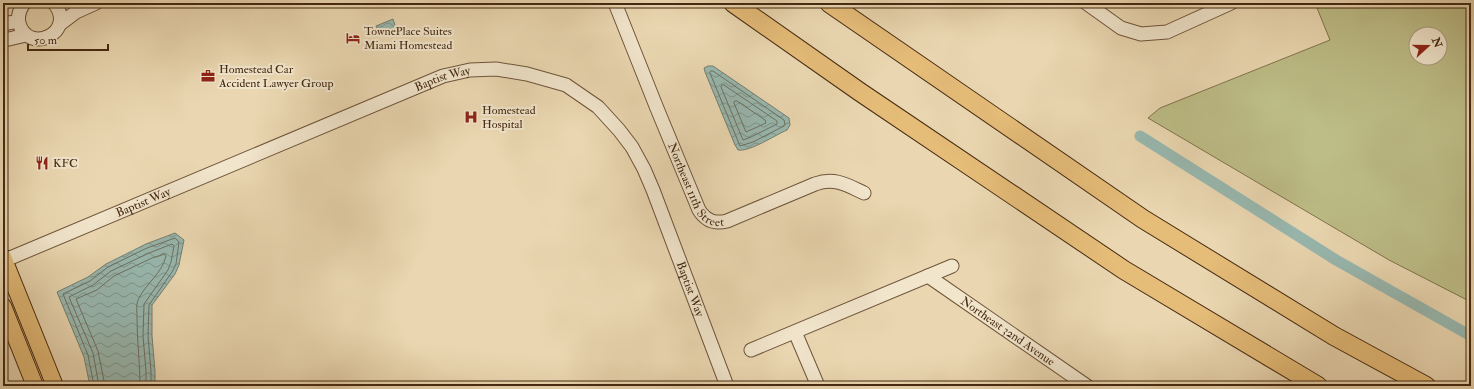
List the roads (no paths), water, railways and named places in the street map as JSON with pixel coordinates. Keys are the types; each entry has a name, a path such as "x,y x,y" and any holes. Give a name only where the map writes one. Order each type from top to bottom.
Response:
{"highway":[{"path":"733,3 860,92 1124,270 1318,386"},
{"path":"829,3 1143,219 1334,336 1426,386"}],"main road":[{"path":"3,260 55,386"},
{"path":"3,306 35,386"}],"street":[{"path":"24,3 20,8 18,20 22,31 34,39 45,39 54,34 60,24 76,12 96,3"},
{"path":"54,3 60,12 60,24"},
{"name":"Northeast 11th Street","path":"615,3 699,210 708,220 715,222 727,221 815,184 829,180 844,184 864,193"},
{"path":"1086,3 1121,28 1141,34 1167,32 1215,6 1231,3"},
{"path":"3,22 9,23 18,20"},
{"path":"3,39 26,35"},
{"name":"Baptist Way","path":"3,260 442,76 470,70 496,69 527,74 566,85 598,107 632,147 647,176 726,386"},
{"path":"751,350 952,266"},
{"name":"Northeast 32nd Avenue","path":"928,276 1087,386"},
{"path":"795,332 818,386"}],"water":[{"path":"393,19 396,28 380,35 376,26"},
{"path":"713,66 789,118 790,125 787,130 756,146 738,150 705,72 704,68"},
{"path":"175,233 184,240 179,265 175,274 152,305 155,386 90,386 84,357 57,292 88,277 106,264 146,244"}],"waterway":[{"path":"1140,136 1336,260 1471,336"}],"place":[{"name":"TownePlace Suites Miami Homestead","path":"353,38"},
{"name":"Homestead Car Accident Lawyer Group","path":"208,76"},
{"name":"Homestead Hospital","path":"471,117"},
{"name":"KFC","path":"42,163"}]}
